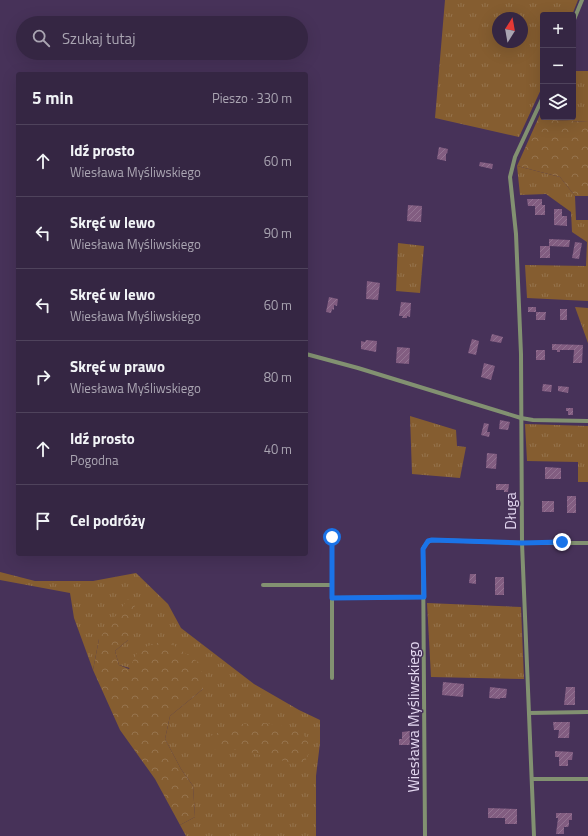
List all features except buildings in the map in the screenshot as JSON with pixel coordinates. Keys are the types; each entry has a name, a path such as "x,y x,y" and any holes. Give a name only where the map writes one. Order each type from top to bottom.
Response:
{"street":[{"path":"576,15 582,0"},
{"name":"Długa","path":"534,836 533,779 522,543 521,354 516,234 510,187 511,168 514,157 540,103"},
{"path":"308,355 358,368 521,418 533,420 588,420"},
{"path":"332,537 332,678"},
{"name":"Wiesława Myśliwskiego","path":"426,836 423,549 428,541 432,540 522,543"},
{"path":"522,543 588,543"},
{"path":"263,585 332,585"},
{"path":"332,598 424,597"},
{"path":"529,713 588,712"},
{"path":"533,779 588,779"}],"green space":[{"path":"445,0 578,0 573,12 540,12 540,92 519,137 435,118"},
{"path":"576,71 588,71 588,122 555,120 576,120"},
{"path":"538,119 588,122 588,196 575,196 560,177 517,166"},
{"path":"517,166 560,177 575,196 576,220 588,220 588,301 527,298 525,265 586,266 587,242 572,232 571,212 546,194 520,195"},
{"path":"398,243 424,246 420,293 396,291"},
{"path":"575,307 588,308 588,343"},
{"path":"410,416 456,430 457,446 466,447 460,478 412,474"},
{"path":"525,424 588,426 588,482 578,482 578,462 527,461"},
{"path":"0,572 35,581 93,581 136,573 168,604 181,628 254,684 299,710 320,720 320,743 316,776 316,836 186,836 180,825 195,817 193,786 181,769 165,739 170,716 203,689 119,665 115,651 128,640 99,639 93,670 74,618 70,593 0,580"},
{"path":"128,599 135,605 128,640 115,651 119,665 129,669 139,649 166,640 201,664 203,689 170,716 165,739 181,769 193,786 195,817 180,825 155,779 120,730 93,670 99,639"},
{"path":"427,603 521,607 524,679 431,677"},
{"path":"265,723 300,729 309,747 308,755 303,766 242,750 210,749 210,736 240,724"}],"route":[{"path":"332,537 332,598 424,597 423,549 424,545 428,541 432,540 522,543 562,542"}]}
